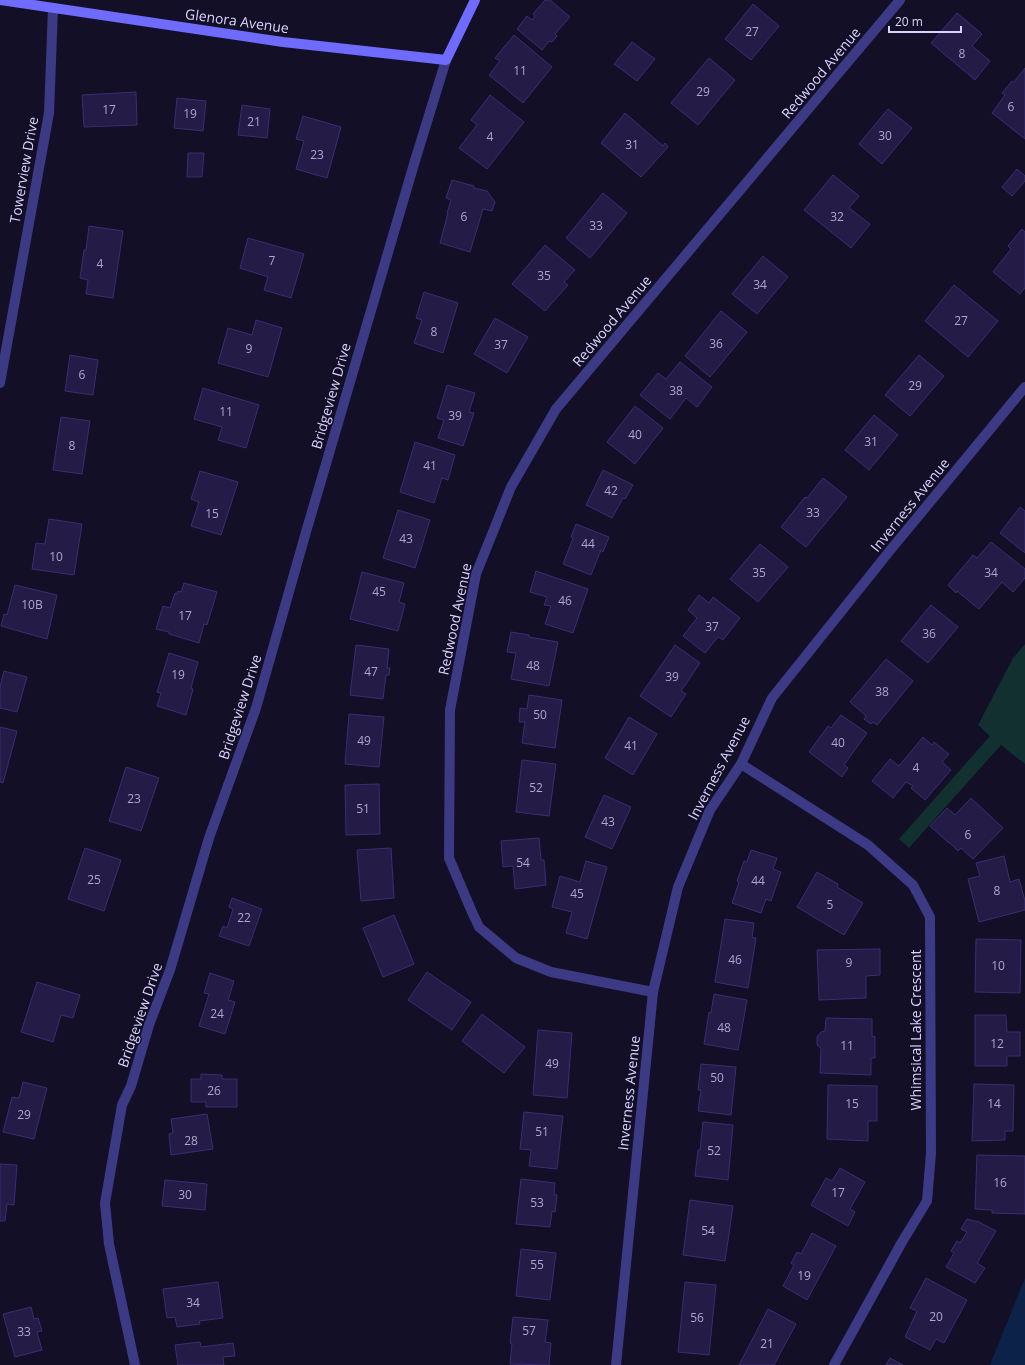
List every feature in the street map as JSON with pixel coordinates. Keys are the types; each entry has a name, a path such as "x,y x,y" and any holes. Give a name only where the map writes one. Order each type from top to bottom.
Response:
{"street":[{"name":"Glenora Avenue","path":"0,0 283,42 446,60"},
{"path":"446,60 475,0"},
{"name":"Redwood Avenue","path":"653,992 551,972 516,958 480,927 449,858 450,710 476,574 511,487 556,409 900,0"},
{"name":"Towerview Drive","path":"0,383 49,113 53,8"},
{"name":"Bridgeview Drive","path":"134,1365 109,1244 105,1203 122,1105 131,1086 149,1025 170,970 209,838 256,708 398,216 446,60"},
{"name":"Inverness Avenue","path":"616,1365 653,992 678,887 710,810 741,764 772,698 892,548 1025,387"},
{"name":"Whimsical Lake Crescent","path":"741,764 868,846 913,885 930,917 931,1153 927,1201 902,1242 834,1365"}],"green space":[{"path":"1025,644 1025,764 1001,745 909,848 899,839 990,736 978,725 1013,658"}],"water":[{"path":"1025,1278 1025,1365 990,1365"}],"building":[{"path":"545,0 550,0 570,17 555,34 557,36 552,42 549,41 542,50 517,29 527,16 532,20 535,16 533,14"},
{"path":"753,4 779,26 751,60 725,39"},
{"path":"957,13 982,34 972,46 990,61 975,80 931,43"},
{"path":"514,35 552,67 523,103 489,75 500,61 495,58"},
{"path":"632,42 655,59 637,81 614,64"},
{"path":"709,58 735,80 698,125 671,103"},
{"path":"1025,68 1025,139 992,113 1005,95 1002,93 1012,81 1014,82"},
{"path":"136,92 137,125 84,127 82,95"},
{"path":"490,95 524,122 487,169 459,148 477,125 471,120"},
{"path":"177,98 206,101 203,131 174,128"},
{"path":"242,105 270,109 267,138 238,135"},
{"path":"888,109 912,128 882,164 859,144"},
{"path":"625,113 663,146 665,143 668,147 641,177 601,143"},
{"path":"303,116 341,127 327,178 296,169 304,141 296,139"},
{"path":"188,153 204,153 202,177 187,177"},
{"path":"1017,169 1025,176 1025,181 1012,196 1002,187"},
{"path":"833,175 859,196 849,208 870,224 851,248 804,210"},
{"path":"452,180 487,191 495,202 492,211 483,209 470,252 440,243 451,200 446,198"},
{"path":"603,193 627,213 590,258 566,238"},
{"path":"89,226 123,231 113,298 86,294 88,280 80,278"},
{"path":"1022,229 1025,232 1025,288 1020,294 993,272 1011,249 1008,246"},
{"path":"248,238 304,254 291,298 264,290 268,277 240,268"},
{"path":"545,245 575,270 564,282 568,285 545,311 512,284"},
{"path":"763,256 788,277 757,314 732,294"},
{"path":"954,285 998,321 968,357 925,321"},
{"path":"424,292 458,303 443,353 414,343 422,320 416,318"},
{"path":"721,311 747,332 710,377 685,356"},
{"path":"495,318 528,337 507,373 474,354"},
{"path":"256,320 282,328 268,377 218,363 228,328 252,335"},
{"path":"70,355 98,360 93,395 65,391"},
{"path":"919,355 944,376 910,416 885,395"},
{"path":"680,362 712,387 697,407 686,398 670,419 640,395 658,373 666,379"},
{"path":"447,385 475,393 469,412 474,413 463,446 438,438 444,420 437,418"},
{"path":"203,388 259,405 246,448 218,440 222,427 194,419"},
{"path":"635,406 663,428 635,464 607,442"},
{"path":"874,415 898,435 869,470 845,450"},
{"path":"61,417 90,421 82,474 53,470"},
{"path":"415,442 455,455 448,480 442,478 434,503 400,492"},
{"path":"603,470 633,485 625,499 623,498 612,518 586,505"},
{"path":"200,471 238,482 221,535 191,526 199,502 191,499"},
{"path":"823,478 847,497 806,547 781,527 805,497 807,498"},
{"path":"1020,507 1025,511 1025,553 1000,533"},
{"path":"398,510 430,520 415,568 383,558"},
{"path":"49,519 82,524 74,575 32,569 36,543 45,544"},
{"path":"576,524 609,537 603,552 601,550 591,575 563,564 573,538 571,537"},
{"path":"991,542 1025,569 1025,578 1013,592 1002,582 979,609 957,591 956,593 948,585 973,555 977,558"},
{"path":"760,544 788,567 758,602 730,579"},
{"path":"536,571 588,589 573,633 545,624 551,606 544,605 547,597 530,592"},
{"path":"362,572 404,583 399,602 405,604 398,631 350,619"},
{"path":"184,583 217,592 207,625 204,624 199,643 156,629 163,606 170,608 175,593 177,594 178,591 181,592"},
{"path":"15,585 57,595 47,639 1,626 4,614 7,615"},
{"path":"699,595 709,603 713,597 740,618 723,640 718,637 705,653 683,636 697,618 688,610"},
{"path":"931,605 958,627 928,663 901,641"},
{"path":"511,632 558,642 549,686 511,679 516,653 507,652"},
{"path":"356,645 389,649 387,668 390,668 389,675 386,675 383,699 350,695"},
{"path":"675,645 700,663 681,691 686,694 671,717 640,696"},
{"path":"169,653 198,662 186,715 157,706 161,693 157,692"},
{"path":"886,659 913,681 877,725 873,722 871,724 864,719 866,716 850,702"},
{"path":"4,671 27,677 17,712 0,708 0,687"},
{"path":"529,695 562,700 555,748 522,743 525,722 519,722 520,708 527,709"},
{"path":"349,714 384,717 379,767 345,764"},
{"path":"841,715 867,733 844,765 848,768 842,777 809,752 828,726 831,728"},
{"path":"629,717 657,734 633,775 605,758"},
{"path":"0,727 17,731 3,783 0,782"},
{"path":"923,737 932,745 934,742 949,754 942,762 951,770 925,800 911,788 913,786 906,782 893,798 872,781 890,759 899,766"},
{"path":"522,760 556,764 549,816 516,812"},
{"path":"126,767 159,778 141,831 109,821"},
{"path":"379,784 380,834 346,835 345,785"},
{"path":"604,795 631,807 612,849 585,837"},
{"path":"971,798 1003,828 973,859 961,848 958,851 930,826 947,808 955,815"},
{"path":"539,838 541,860 544,860 546,885 515,889 513,866 503,867 501,841"},
{"path":"85,848 121,860 104,911 68,899"},
{"path":"391,848 394,898 361,901 357,850"},
{"path":"751,850 777,858 773,869 781,872 771,901 766,899 761,913 732,903 739,882 737,881 744,861 747,862"},
{"path":"1004,856 1010,882 1019,879 1025,901 1025,910 979,922 968,879 980,876 976,863"},
{"path":"586,861 607,867 587,939 566,933 572,912 552,907 560,876 580,882"},
{"path":"817,872 838,884 837,887 863,903 844,935 797,907"},
{"path":"232,898 262,909 249,946 219,936 223,926 227,928 233,909 229,907"},
{"path":"394,915 414,964 383,977 363,928"},
{"path":"725,919 754,923 752,937 756,938 748,988 715,982"},
{"path":"976,939 1021,940 1020,993 975,992"},
{"path":"880,949 880,975 866,976 866,998 819,1000 817,950"},
{"path":"427,972 471,1002 452,1030 408,1000"},
{"path":"210,973 234,981 228,1000 235,1002 225,1034 199,1026 209,994 204,993"},
{"path":"37,982 80,995 73,1018 61,1015 53,1042 21,1032"},
{"path":"714,994 747,1000 738,1050 704,1044 709,1012 711,1013"},
{"path":"482,1014 525,1047 504,1073 462,1041"},
{"path":"975,1015 1006,1015 1007,1032 1020,1032 1020,1056 1007,1056 1007,1066 975,1066"},
{"path":"826,1018 872,1019 872,1036 875,1037 875,1058 871,1058 871,1075 820,1073 821,1048 817,1045 817,1037 821,1032 825,1031"},
{"path":"538,1030 572,1033 567,1098 533,1095"},
{"path":"701,1064 736,1067 731,1115 698,1111 701,1090 698,1090"},
{"path":"201,1074 222,1075 222,1079 237,1079 237,1107 206,1107 206,1102 191,1102 191,1079 201,1079"},
{"path":"23,1082 47,1088 34,1139 3,1132 12,1097 19,1098"},
{"path":"974,1084 1014,1085 1013,1131 1005,1131 1005,1140 972,1141"},
{"path":"828,1085 877,1086 877,1121 868,1121 868,1141 827,1139"},
{"path":"524,1112 563,1116 557,1169 529,1166 531,1150 520,1149"},
{"path":"207,1114 213,1149 171,1155 169,1134 173,1133 171,1119"},
{"path":"703,1122 733,1125 728,1180 695,1176"},
{"path":"977,1155 1025,1156 1025,1214 992,1213 992,1210 975,1209"},
{"path":"0,1164 17,1165 14,1205 7,1204 5,1221 0,1221"},
{"path":"840,1168 865,1182 850,1209 855,1212 848,1226 811,1205 826,1178 832,1181"},
{"path":"521,1179 555,1183 554,1195 557,1195 555,1212 552,1211 550,1227 516,1224"},
{"path":"165,1180 207,1184 205,1210 162,1206"},
{"path":"690,1200 733,1206 725,1261 683,1255"},
{"path":"967,1219 979,1222 996,1231 977,1263 985,1268 975,1283 946,1267 954,1253 951,1251 957,1241 960,1243 967,1232 961,1229"},
{"path":"812,1233 836,1246 807,1300 783,1286 794,1265 791,1263 797,1252 801,1254"},
{"path":"521,1249 556,1253 550,1300 516,1296"},
{"path":"926,1278 967,1300 944,1343 936,1339 930,1350 905,1337 917,1311 910,1308"},
{"path":"218,1282 223,1318 199,1321 200,1324 177,1327 175,1317 167,1318 163,1289"},
{"path":"685,1282 716,1285 709,1355 678,1352"},
{"path":"31,1307 34,1319 38,1318 42,1331 37,1332 42,1350 15,1357 3,1314"},
{"path":"768,1309 796,1324 774,1365 739,1365"},
{"path":"513,1317 548,1320 545,1342 551,1343 549,1365 510,1364 512,1343 510,1343"},
{"path":"200,1342 201,1347 233,1343 235,1356 223,1357 224,1365 178,1365 175,1345"},
{"path":"890,1358 903,1365 886,1365"}]}
